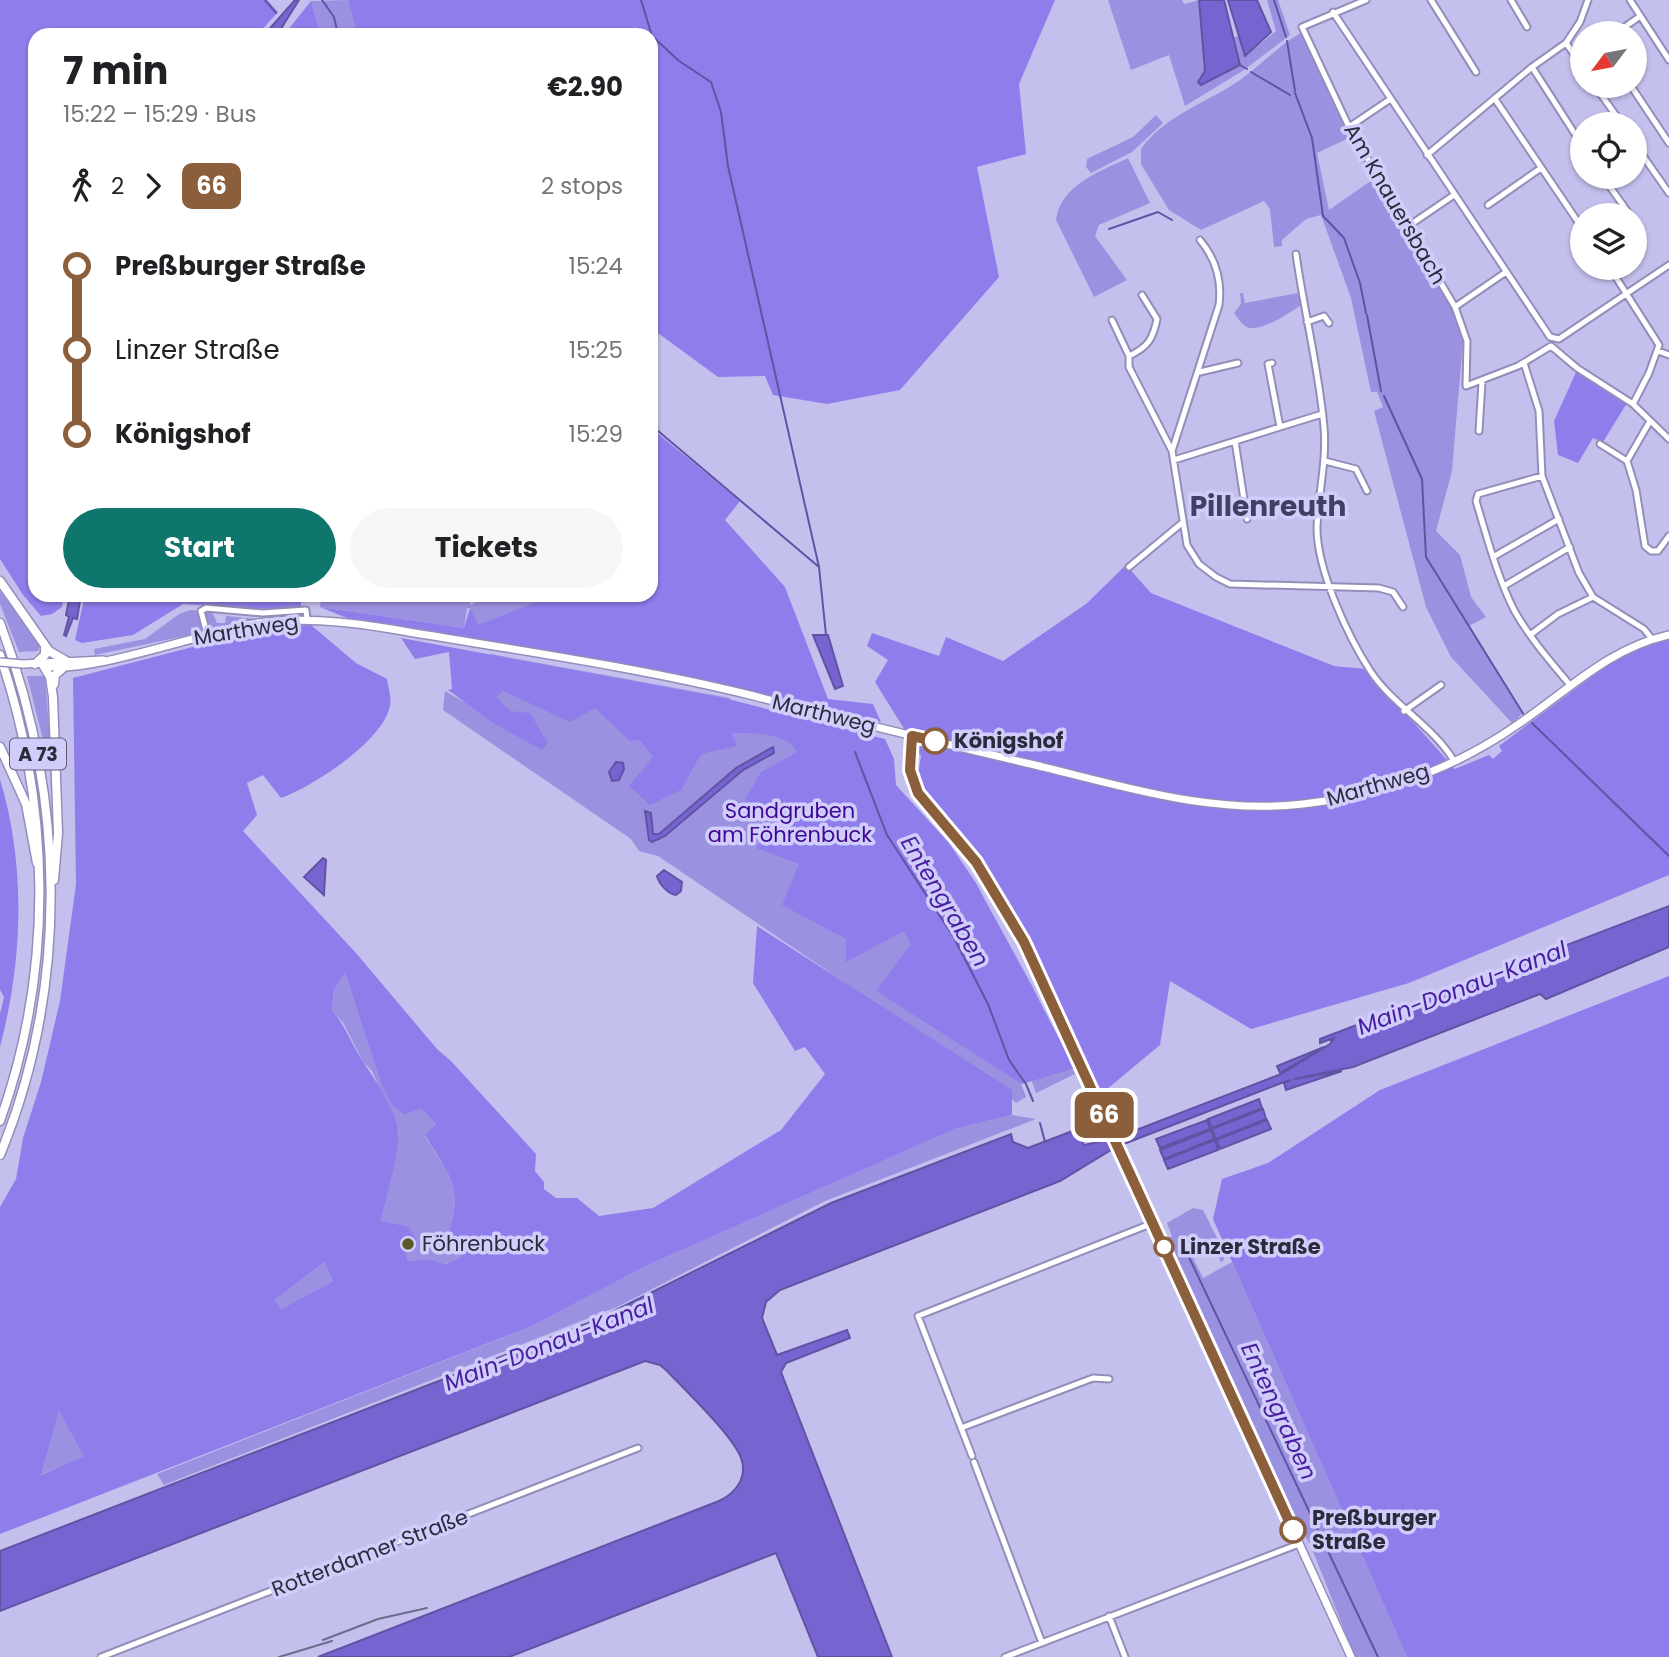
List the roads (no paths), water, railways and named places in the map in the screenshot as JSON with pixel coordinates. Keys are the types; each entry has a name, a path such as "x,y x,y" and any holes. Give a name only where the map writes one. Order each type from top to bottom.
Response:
{"highway":[{"path":"0,582 44,644 54,656 68,665 55,676 53,697"},
{"name":"A 73","path":"0,623 23,691 41,770 49,833 51,890 48,957 41,1016 23,1092 0,1155"},
{"path":"44,644 45,655 39,665 50,676 53,697 58,842 57,869 51,890"},
{"name":"A 73","path":"0,655 29,764 40,871 39,928 33,989 21,1053 0,1121"},
{"name":"A 73","path":"0,747 26,804 40,871"}],"main road":[{"name":"Marthweg","path":"0,662 82,664 260,623 307,620 375,626 747,695 1129,788 1240,806 1287,806 1345,797 1397,784 1454,761 1506,732 1610,656 1669,635"},
{"path":"912,736 910,770 916,789 969,852 1006,909 1113,1135 1351,1657"}],"street":[{"path":"1366,0 1352,2 1333,12 1553,343 1577,368 1633,404 1669,439"},
{"path":"1431,0 1476,72"},
{"path":"1511,0 1527,27"},
{"path":"1427,155 1532,67 1566,43 1580,22 1588,0"},
{"path":"1630,0 1639,18 1668,55"},
{"name":"Am Knauersbach","path":"1333,12 1302,27 1349,127 1455,307 1467,341 1466,386 1482,382"},
{"path":"1634,21 1639,18"},
{"path":"1566,43 1570,47"},
{"path":"1532,67 1570,126"},
{"path":"1639,98 1669,143"},
{"path":"1495,99 1570,210"},
{"path":"1349,127 1389,100"},
{"path":"1647,162 1669,193"},
{"path":"1488,205 1541,168"},
{"path":"1407,227 1454,195"},
{"path":"1172,452 1200,372 1220,295 1215,263 1199,240"},
{"path":"1296,254 1322,414 1325,461 1317,529 1324,571 1370,670 1454,761"},
{"path":"1479,431 1482,382 1524,363 1669,265"},
{"path":"1455,307 1506,272"},
{"path":"1619,280 1656,338 1658,351 1633,404"},
{"path":"1129,356 1145,348 1153,338 1157,319 1142,295"},
{"path":"1307,322 1324,316 1329,323"},
{"path":"1112,320 1129,356 1129,367 1172,452 1181,523 1187,545 1199,564 1230,584 1385,589 1396,595 1403,607"},
{"path":"1658,351 1669,355"},
{"path":"1200,372 1238,363"},
{"path":"1272,363 1268,364 1280,427"},
{"path":"1524,363 1539,411 1542,476 1579,573 1593,597 1644,629 1652,639"},
{"path":"1174,460 1322,414"},
{"path":"1627,461 1650,421"},
{"path":"1235,441 1247,519"},
{"path":"1600,444 1627,461 1636,490 1645,546 1651,551 1658,551 1669,536"},
{"path":"1325,461 1356,469 1367,491"},
{"path":"1542,476 1478,494 1476,501 1504,586 1530,635 1570,685"},
{"path":"1493,557 1559,519"},
{"path":"1129,567 1181,523"},
{"path":"1504,586 1570,547"},
{"path":"1530,635 1558,614 1593,597"},
{"path":"207,634 201,611 206,608 263,613 306,611 307,620"},
{"path":"1405,711 1441,685"},
{"path":"1042,1643 918,1316 1125,1237 1153,1223"},
{"path":"961,1428 1094,1378 1109,1379"},
{"name":"Rotterdamer Straße","path":"101,1657 638,1448"},
{"path":"1008,1655 1299,1544"},
{"path":"1109,1616 1125,1657"}],"water":[{"path":"295,0 299,0 281,28 270,28"},
{"path":"1199,0 1224,0 1240,65 1201,85 1198,82 1205,71"},
{"path":"1228,0 1257,0 1271,32 1245,56"},
{"path":"69,602 80,602 77,619 73,618 66,636 64,635 69,617 66,615"},
{"path":"813,635 828,635 843,686 835,689"},
{"path":"773,747 774,753 743,770 665,836 652,842 649,840 645,811 651,813 653,834 659,834 736,768"},
{"path":"616,762 623,763 624,769 619,780 612,781 609,772"},
{"path":"323,858 326,860 324,895 304,877"},
{"path":"664,870 682,882 681,891 676,895 667,891 658,879 657,876"},
{"name":"Main-Donau-Kanal","path":"1669,906 1669,947 1546,999 1540,994 1353,1067 1294,1079 1342,1071 1286,1090 1284,1083 1291,1080 1284,1082 1116,1147 1060,1181 780,1290 766,1302 762,1318 777,1355 847,1330 850,1338 786,1363 781,1372 892,1657 818,1657 776,1553 509,1657 318,1657 719,1501 731,1494 742,1478 743,1465 729,1438 667,1371 660,1365 645,1361 0,1611 0,1551 596,1320 831,1203 1011,1134 1013,1142 1028,1148 1075,1130 1084,1145 1113,1139 1281,1074 1330,1044 1334,1038 1320,1043 1320,1039"},
{"path":"1324,1047 1280,1073 1277,1066"},
{"path":"1259,1099 1262,1108 1212,1128 1208,1119"},
{"path":"1263,1109 1266,1119 1216,1139 1212,1129"},
{"path":"1207,1120 1210,1129 1160,1148 1156,1139"},
{"path":"1267,1120 1271,1129 1220,1149 1216,1140"},
{"path":"1211,1130 1214,1139 1164,1159 1160,1150"},
{"path":"1215,1140 1218,1150 1168,1169 1164,1160"}],"waterway":[{"path":"265,0 276,13"},
{"path":"322,0 334,17 336,28"},
{"path":"641,0 650,28"},
{"path":"1274,0 1286,37"},
{"path":"1287,41 1295,91"},
{"path":"658,42 679,61 711,82 721,112 728,166 819,567"},
{"path":"1240,65 1247,69"},
{"path":"1251,72 1290,95"},
{"path":"1295,93 1312,138 1323,216 1344,238 1360,283 1366,313"},
{"path":"1109,229 1158,212 1172,220"},
{"path":"1367,315 1381,391"},
{"path":"1384,396 1422,479 1426,557 1524,715"},
{"name":"Entengraben","path":"658,431 819,567 826,635"},
{"path":"1532,723 1669,856"},
{"name":"Entengraben","path":"855,752 887,835 953,936 988,1004 1009,1060 1026,1084 1033,1101"},
{"name":"Entengraben","path":"1040,1123 1045,1142"},
{"name":"Entengraben","path":"1188,1255 1378,1657"}],"railway":[{"path":"323,1640 378,1619 427,1608"},
{"path":"279,1657 332,1641"}],"place":[{"name":"Königshof","path":"935,741"},
{"name":"Föhrenbuck","path":"408,1244"},
{"name":"Linzer Straße","path":"1164,1247"},
{"name":"Preßburger Straße","path":"1293,1530"}],"district":[{"name":"Pillenreuth","path":"1268,506"}],"park label":[{"name":"Sandgruben am Föhrenbuck","path":"790,823"}]}
